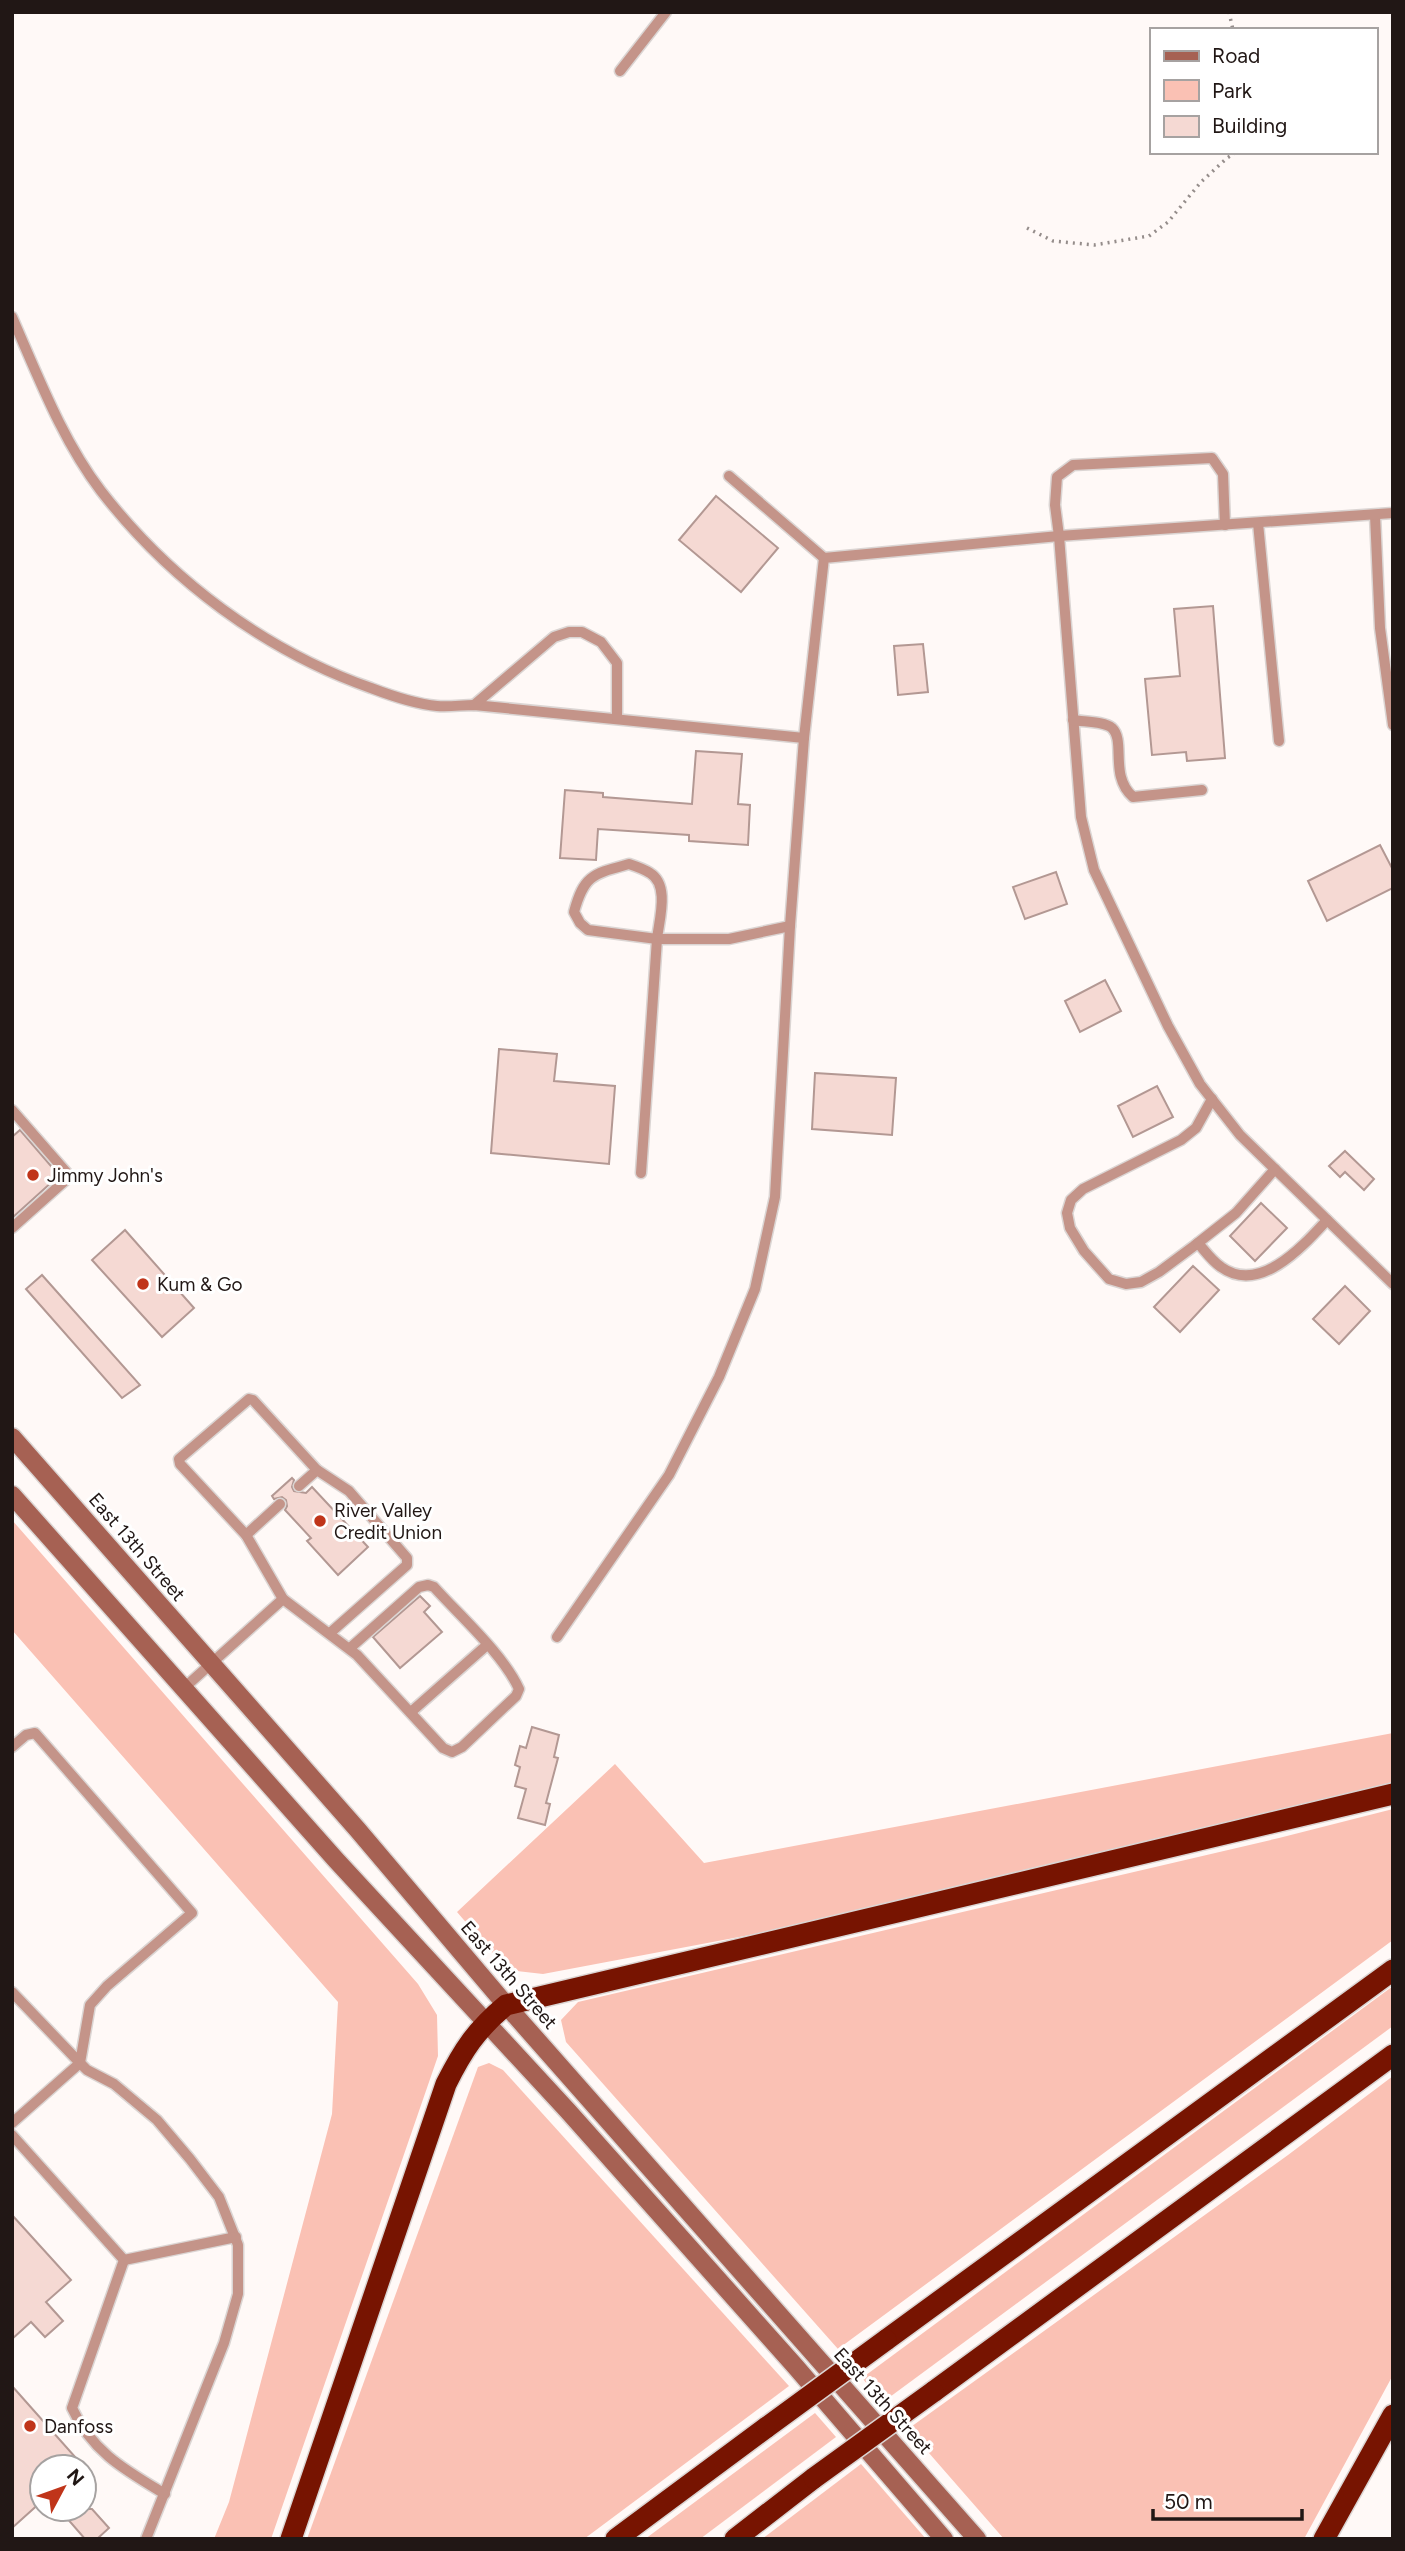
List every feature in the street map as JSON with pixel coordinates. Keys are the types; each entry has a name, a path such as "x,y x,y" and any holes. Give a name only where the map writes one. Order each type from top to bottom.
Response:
{"highway":[{"path":"291,2539 446,2084 464,2049 486,2022 506,2005 1393,1794"},
{"path":"616,2539 1393,1970"},
{"path":"735,2539 814,2478 1393,2055"},
{"path":"1324,2539 1393,2415"}],"main road":[{"name":"East 13th Street","path":"12,1437 357,1829 506,2005 977,2539"},
{"path":"12,1495 336,1860 486,2022 786,2356 944,2539"}],"lane":[{"path":"620,71 666,12"},
{"path":"12,317 69,441 100,490 143,541 195,586 234,618 292,655 339,677 397,698 436,706 474,705 804,738"},
{"path":"1225,525 1223,474 1212,458 1073,465 1058,477 1055,505 1081,817 1094,870 1168,1026 1200,1084 1240,1135 1393,1284"},
{"path":"729,476 824,558 1059,536 1393,513"},
{"path":"1376,515 1380,628 1393,725"},
{"path":"1258,523 1279,741"},
{"path":"557,1637 669,1475 719,1377 755,1289 775,1197 790,926 804,738 824,558"},
{"path":"474,705 554,636 582,632 601,642 617,663 617,718"},
{"path":"1073,720 1112,728 1117,736 1121,783 1133,797 1202,790"},
{"path":"641,1173 657,939 662,891 660,882 652,873 629,864 591,877 580,889 574,912 580,923 589,930 657,939 729,939 790,926"},
{"path":"1212,1099 1196,1128 1181,1140 1083,1189 1071,1200 1067,1213 1070,1228 1084,1251 1110,1279 1126,1284 1141,1282 1159,1272 1236,1213 1275,1169"},
{"path":"12,1110 67,1173 68,1178 12,1228"},
{"path":"1198,1243 1221,1268 1242,1275 1259,1275 1292,1254 1327,1220"},
{"path":"330,1633 407,1565 408,1561 349,1491 317,1470 253,1400 249,1399 179,1459 183,1468 246,1535 283,1599 349,1649 443,1748 452,1752 462,1747 516,1696 519,1689 487,1645 434,1587 428,1585 419,1587 349,1649"},
{"path":"299,1486 317,1470"},
{"path":"246,1535 280,1504"},
{"path":"184,1688 283,1599"},
{"path":"411,1712 487,1645"},
{"path":"12,1747 26,1735 35,1733 192,1913 107,1986 90,2005 80,2063 12,2123"},
{"path":"12,1992 80,2063 114,2084 157,2120 219,2197 238,2245 238,2294 224,2343 146,2539"},
{"path":"12,2135 124,2260"},
{"path":"124,2260 236,2237"},
{"path":"124,2260 72,2408 82,2431 118,2465 165,2494"}],"path":[{"path":"1027,228 1054,242 1094,245 1149,236 1168,222 1219,166 1234,154"}],"green space":[{"path":"12,1520 418,1984 437,2015 438,2056 271,2539 214,2539 229,2502 332,2114 338,2002 12,1630"},
{"path":"1393,1733 1393,1783 755,1934 543,1974 507,1970 457,1912 615,1764 704,1863"},
{"path":"1393,1809 1393,1940 838,2349 566,2042 561,2020 578,2002"},
{"path":"1393,1986 1393,2026 883,2402 862,2378"},
{"path":"489,2063 503,2070 789,2386 584,2539 307,2539 478,2067"},
{"path":"1393,2076 1393,2375 1304,2539 1004,2539 908,2429"},
{"path":"815,2413 836,2437 700,2539 645,2539"},
{"path":"861,2464 926,2539 762,2539"}],"building":[{"path":"716,496 778,548 741,592 679,540"},
{"path":"1213,606 1225,758 1187,761 1186,752 1152,755 1145,679 1180,676 1174,609"},
{"path":"923,644 928,692 898,695 894,646"},
{"path":"696,751 742,754 738,804 750,805 748,845 689,841 689,835 598,829 596,860 560,858 565,790 603,793 603,797 692,804"},
{"path":"1380,845 1393,870 1393,888 1327,921 1308,881"},
{"path":"1056,872 1067,904 1025,919 1013,887"},
{"path":"1105,980 1121,1011 1080,1032 1065,1001"},
{"path":"499,1049 557,1054 554,1081 615,1086 609,1164 491,1153"},
{"path":"815,1073 896,1078 892,1135 812,1129"},
{"path":"1157,1086 1173,1117 1133,1137 1118,1106"},
{"name":"Jimmy John's","path":"20,1130 57,1173 51,1179 53,1181 12,1218 12,1137"},
{"path":"1345,1151 1374,1179 1364,1190 1345,1172 1340,1177 1329,1166"},
{"path":"1261,1203 1287,1228 1255,1261 1230,1236"},
{"name":"Kum & Go","path":"125,1230 194,1308 162,1337 92,1260"},
{"path":"1193,1266 1219,1290 1180,1332 1154,1307"},
{"path":"42,1275 140,1385 122,1398 26,1289"},
{"path":"1345,1286 1370,1311 1339,1344 1313,1319"},
{"name":"River Valley Credit Union","path":"292,1478 294,1491 306,1493 312,1487 368,1547 338,1575 307,1541 311,1538 285,1510 286,1500 282,1497 274,1499 272,1496"},
{"path":"420,1596 430,1606 424,1612 442,1632 400,1668 373,1637"},
{"path":"532,1727 559,1735 554,1757 558,1758 546,1803 550,1804 545,1825 518,1818 526,1789 515,1786 520,1767 515,1765 520,1746 526,1748"},
{"path":"12,2215 71,2280 46,2302 63,2321 45,2337 31,2322 12,2339"},
{"name":"Danfoss","path":"12,2386 72,2453 28,2453 28,2514 12,2528"},
{"path":"98,2516 109,2528 97,2539 85,2539 71,2523 98,2523"}],"place":[{"name":"Jimmy John's","path":"33,1175"},
{"name":"Kum & Go","path":"143,1284"},
{"name":"River Valley Credit Union","path":"320,1521"},
{"name":"Danfoss","path":"30,2426"}]}
